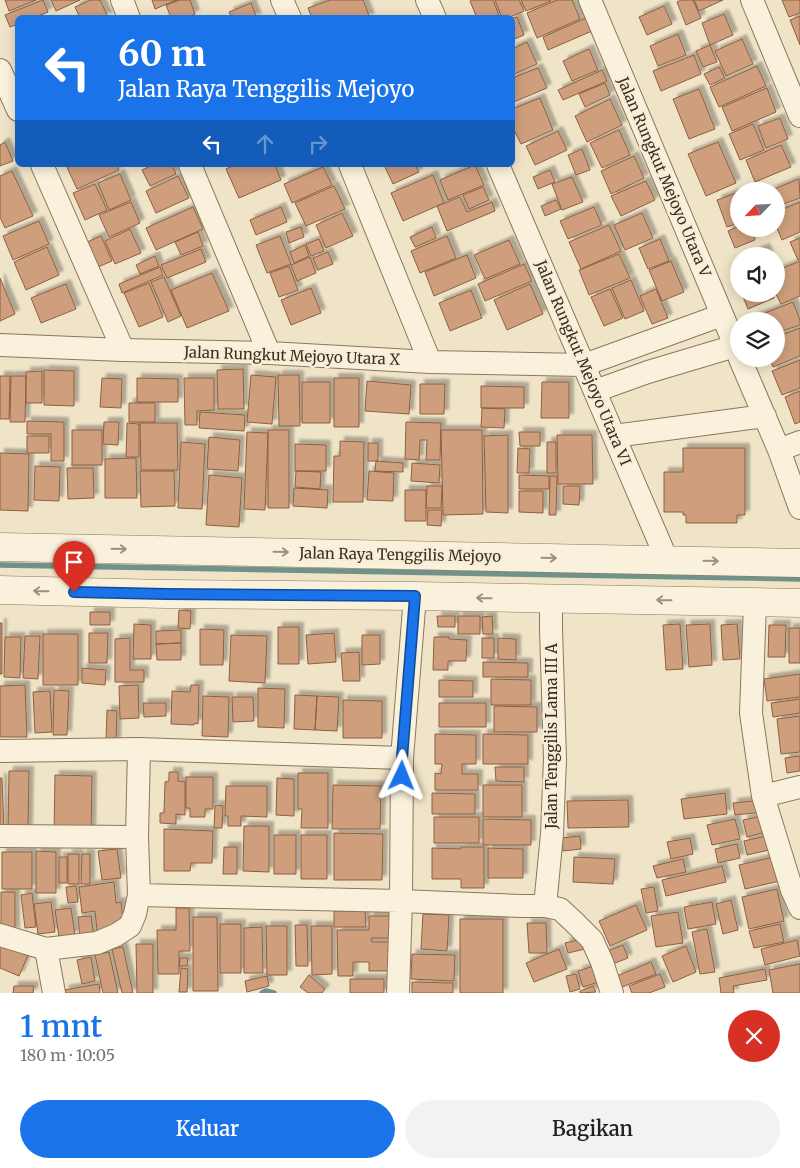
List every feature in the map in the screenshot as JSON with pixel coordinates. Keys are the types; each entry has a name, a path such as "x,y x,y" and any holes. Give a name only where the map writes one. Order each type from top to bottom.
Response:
{"street":[{"path":"122,0 128,15"},
{"path":"282,0 289,15"},
{"path":"427,0 434,15"},
{"name":"Jalan Rungkut Mejoyo Utara V","path":"590,0 730,334"},
{"path":"752,0 800,116"},
{"path":"0,70 15,103"},
{"path":"43,167 123,350"},
{"path":"191,167 268,354"},
{"path":"351,167 430,362"},
{"name":"Jalan Rungkut Mejoyo Utara VI","path":"499,167 667,560"},
{"path":"584,365 722,316"},
{"name":"Jalan Rungkut Mejoyo Utara X","path":"0,345 268,354 430,362 584,365"},
{"path":"595,392 648,372 730,355"},
{"name":"Jalan Rungkut Mejoyo Utara V","path":"744,367 779,450 800,508"},
{"path":"614,436 765,416"},
{"path":"779,450 800,442"},
{"name":"Jalan Raya Tenggilis Mejoyo","path":"0,547 514,578 551,600 800,603"},
{"name":"Jalan Raya Tenggilis Mejoyo","path":"0,590 166,594 415,596 514,578 667,560 800,563"},
{"path":"398,993 402,758 415,596"},
{"name":"Jalan Tenggilis Lama III A","path":"545,906 552,834 554,759 551,600"},
{"path":"755,602 751,713 763,796 792,890 800,908"},
{"path":"0,752 138,749 402,758"},
{"path":"0,935 46,949 97,943 116,935 130,926 139,895 137,838 138,749"},
{"path":"763,796 800,787"},
{"path":"0,836 137,838"},
{"path":"139,895 401,901 545,906 560,909 592,940 602,962 612,993"},
{"path":"46,949 54,993"}],"building":[{"path":"5,0 36,0 9,11"},
{"path":"43,0 48,12 40,15 15,15 15,25 10,27 5,15"},
{"path":"51,0 80,0 56,11"},
{"path":"91,0 100,0 107,15 79,15 75,7"},
{"path":"152,0 177,0 155,9"},
{"path":"180,0 190,0 195,14 170,15 166,5"},
{"path":"330,0 363,0 369,15 311,15 308,8"},
{"path":"493,0 499,15 476,15 470,1"},
{"path":"495,0 519,0 524,11 515,15 501,15"},
{"path":"521,0 550,0 551,1 526,11"},
{"path":"557,0 572,0 580,19 537,38 527,13"},
{"path":"693,0 701,18 686,25 677,2"},
{"path":"694,0 723,0 699,11"},
{"path":"782,0 800,0 800,13 789,17"},
{"path":"251,3 256,15 230,15 229,12"},
{"path":"664,6 672,24 647,35 639,17"},
{"path":"724,14 733,35 710,45 702,23"},
{"path":"800,16 800,45 790,20"},
{"path":"515,17 517,17 524,35 515,39"},
{"path":"586,18 592,31 548,50 543,37"},
{"path":"678,34 686,55 658,66 650,46"},
{"path":"742,39 753,64 726,76 715,51"},
{"path":"527,42 537,64 515,74 515,48"},
{"path":"710,45 717,62 703,67 696,51"},
{"path":"589,49 598,70 572,81 563,61"},
{"path":"694,55 701,74 661,91 653,71"},
{"path":"757,66 766,86 719,107 710,87"},
{"path":"719,67 725,78 710,85 704,74"},
{"path":"538,68 547,88 515,102 515,77"},
{"path":"602,70 607,81 563,100 558,90"},
{"path":"605,83 610,95 585,107 579,94"},
{"path":"767,88 776,112 732,131 722,107"},
{"path":"699,89 715,129 689,139 673,99"},
{"path":"540,98 553,130 521,144 515,132 515,108"},
{"path":"610,99 622,125 587,142 575,116"},
{"path":"780,118 788,139 766,148 758,126"},
{"path":"753,124 764,150 740,160 729,134"},
{"path":"619,130 630,155 602,168 590,143"},
{"path":"558,131 567,150 535,165 526,146"},
{"path":"5,142 13,161 0,166 0,145"},
{"path":"718,142 736,182 730,182 730,186 706,196 688,154"},
{"path":"781,145 791,167 755,182 746,160"},
{"path":"582,149 590,170 576,175 568,155"},
{"path":"634,156 644,178 611,194 601,171"},
{"path":"67,167 118,167 119,170 77,189"},
{"path":"149,167 173,167 176,174 150,186 142,170"},
{"path":"230,167 276,167 281,180 239,198 226,169"},
{"path":"323,167 332,185 292,203 284,184"},
{"path":"385,167 416,167 419,172 393,184"},
{"path":"470,167 476,167 484,185 448,200 440,180"},
{"path":"550,170 555,182 538,189 533,177"},
{"path":"12,171 33,216 5,228 0,217 0,176"},
{"path":"120,174 131,200 109,210 98,183"},
{"path":"433,175 444,203 403,221 391,193"},
{"path":"178,176 189,198 156,213 146,191"},
{"path":"572,177 583,202 562,210 552,184"},
{"path":"799,179 800,198 785,204 785,185"},
{"path":"646,181 655,200 621,216 611,196"},
{"path":"95,184 107,210 85,220 73,193"},
{"path":"334,186 345,209 306,226 295,203"},
{"path":"483,187 489,200 469,209 463,195"},
{"path":"730,195 730,226 727,227 717,200"},
{"path":"460,197 467,212 492,202 495,211 447,231 437,206"},
{"path":"556,200 561,209 545,216 541,206"},
{"path":"131,202 140,223 109,237 99,215"},
{"path":"800,202 800,232 782,240 781,238 785,238 785,208"},
{"path":"193,207 203,229 156,250 146,228"},
{"path":"281,207 287,222 256,235 250,220"},
{"path":"594,207 602,225 568,239 560,221"},
{"path":"342,213 353,236 326,248 316,225"},
{"path":"642,213 653,238 625,250 614,225"},
{"path":"39,221 49,244 13,260 3,236"},
{"path":"609,225 621,251 581,269 569,242"},
{"path":"301,227 304,237 289,243 286,232"},
{"path":"432,227 436,238 415,247 410,237"},
{"path":"130,229 141,253 115,264 105,241"},
{"path":"198,232 203,246 181,255 175,242"},
{"path":"101,236 112,261 98,267 87,242"},
{"path":"280,236 291,264 267,273 256,245"},
{"path":"447,236 456,258 420,273 411,251"},
{"path":"731,238 754,238 755,240 738,247 735,247"},
{"path":"800,238 800,259 798,260 790,242"},
{"path":"319,239 324,251 311,256 306,244"},
{"path":"660,239 669,261 648,269 639,248"},
{"path":"509,240 520,264 485,279 474,255"},
{"path":"305,245 309,256 294,263 290,252"},
{"path":"47,247 59,275 26,290 14,262"},
{"path":"201,249 206,262 167,278 161,265"},
{"path":"328,252 333,264 318,270 313,258"},
{"path":"619,254 630,278 589,295 579,270"},
{"path":"467,255 476,278 434,296 425,272"},
{"path":"155,256 159,266 140,274 136,265"},
{"path":"310,257 316,273 297,281 291,265"},
{"path":"671,261 684,292 662,301 649,270"},
{"path":"800,261 800,296 781,304 780,302 785,302 785,267"},
{"path":"524,264 532,281 485,301 478,284"},
{"path":"289,266 298,290 279,297 270,273"},
{"path":"160,267 163,275 122,293 119,284"},
{"path":"212,273 229,311 187,328 171,290"},
{"path":"164,277 181,316 168,322 151,282"},
{"path":"0,278 15,314 0,321"},
{"path":"631,280 644,311 625,319 612,288"},
{"path":"149,283 163,317 139,327 124,293"},
{"path":"66,284 76,309 41,323 31,298"},
{"path":"530,284 543,314 507,330 494,300"},
{"path":"311,288 321,313 291,325 281,300"},
{"path":"610,289 623,318 604,326 591,297"},
{"path":"656,289 668,318 652,324 640,296"},
{"path":"471,290 482,318 450,331 439,303"},
{"path":"745,302 765,302 748,309"},
{"path":"793,302 800,325 785,330 785,312 767,312"},
{"path":"800,328 800,356 785,362 785,334"},
{"path":"800,360 800,388 782,395 772,371"},
{"path":"243,369 244,409 218,409 217,370"},
{"path":"44,370 74,371 74,406 44,405"},
{"path":"42,371 42,403 26,403 26,372"},
{"path":"251,375 276,377 272,424 247,422"},
{"path":"278,375 299,375 300,426 279,426"},
{"path":"0,376 10,376 9,419 0,419"},
{"path":"11,376 26,376 25,422 10,422"},
{"path":"102,378 122,379 121,408 100,407"},
{"path":"137,378 178,379 178,402 137,402"},
{"path":"184,378 214,378 214,410 197,411 197,425 185,425"},
{"path":"334,378 359,378 359,427 334,427"},
{"path":"367,381 411,385 409,414 365,411"},
{"path":"302,382 330,382 330,423 302,423"},
{"path":"542,382 569,382 569,418 541,418"},
{"path":"420,384 445,384 444,414 420,414"},
{"path":"481,386 524,387 524,408 481,408"},
{"path":"800,391 800,422 795,424 785,397"},
{"path":"129,403 155,403 155,422 129,422"},
{"path":"482,408 505,409 504,428 481,427"},
{"path":"200,412 245,415 244,431 199,428"},
{"path":"27,421 64,422 64,461 51,461 51,434 27,434"},
{"path":"104,422 119,422 118,445 103,444"},
{"path":"406,422 441,423 440,460 426,460 427,440 420,440 419,460 405,459"},
{"path":"127,423 139,424 139,457 126,457"},
{"path":"140,423 177,423 178,470 141,470"},
{"path":"72,430 102,430 102,465 72,465"},
{"path":"268,430 289,430 289,508 268,508"},
{"path":"441,430 482,430 483,514 443,515"},
{"path":"247,432 268,433 265,510 244,509"},
{"path":"519,432 540,432 540,446 520,446"},
{"path":"508,435 508,513 486,512 484,436"},
{"path":"557,435 592,435 593,484 558,484"},
{"path":"27,436 49,436 49,453 27,453"},
{"path":"209,437 240,440 238,471 207,469"},
{"path":"340,441 364,442 363,502 333,502 334,456 340,456"},
{"path":"181,442 205,444 202,509 178,508"},
{"path":"547,442 556,442 556,473 547,473"},
{"path":"368,443 378,443 378,461 368,461"},
{"path":"295,444 326,445 326,471 295,471"},
{"path":"518,448 530,449 529,473 517,473"},
{"path":"683,448 745,448 745,515 737,515 737,523 686,523 686,515 683,515 683,512 664,512 664,472 683,472"},
{"path":"0,453 29,454 28,511 0,510"},
{"path":"136,458 137,498 105,498 105,459"},
{"path":"376,461 403,463 403,472 375,471"},
{"path":"412,463 440,465 439,483 411,481"},
{"path":"35,466 60,467 59,501 34,500"},
{"path":"67,468 93,468 94,498 68,499"},
{"path":"140,471 174,471 175,506 141,507"},
{"path":"296,471 321,472 320,489 295,487"},
{"path":"369,471 394,473 393,501 367,500"},
{"path":"209,475 242,478 239,527 206,525"},
{"path":"519,475 549,476 549,489 519,489"},
{"path":"550,476 557,476 556,515 549,515"},
{"path":"427,486 442,486 441,508 426,508"},
{"path":"563,486 580,486 579,505 563,504"},
{"path":"294,488 328,490 327,508 293,506"},
{"path":"405,490 426,490 426,521 405,521"},
{"path":"519,491 543,491 543,513 519,512"},
{"path":"428,510 442,510 441,526 427,525"},
{"path":"179,610 191,611 190,629 178,628"},
{"path":"90,612 110,612 110,625 90,625"},
{"path":"437,616 455,616 455,627 438,627"},
{"path":"458,616 480,616 480,634 458,634"},
{"path":"492,616 493,634 483,634 482,617"},
{"path":"0,623 2,623 2,674 0,674"},
{"path":"134,624 151,625 151,659 133,659"},
{"path":"680,624 683,669 666,670 663,625"},
{"path":"710,624 712,665 689,667 686,625"},
{"path":"737,624 740,659 723,660 721,625"},
{"path":"769,625 786,625 785,657 768,657"},
{"path":"278,627 299,627 299,664 278,664"},
{"path":"789,628 800,628 800,663 789,663"},
{"path":"200,629 224,630 223,665 200,665"},
{"path":"181,630 181,643 156,644 156,631"},
{"path":"89,633 108,633 107,663 89,663"},
{"path":"334,633 336,662 308,664 306,635"},
{"path":"43,634 78,634 78,685 43,685"},
{"path":"231,635 267,636 265,683 229,681"},
{"path":"362,635 380,635 380,664 362,665"},
{"path":"25,636 40,636 38,679 23,678"},
{"path":"5,637 21,637 20,678 4,677"},
{"path":"434,637 467,640 466,661 448,661 448,670 433,670"},
{"path":"130,638 130,670 144,670 144,682 115,682 115,639"},
{"path":"482,638 494,638 494,658 482,658"},
{"path":"498,638 516,639 516,660 498,659"},
{"path":"181,643 181,660 157,660 156,644"},
{"path":"359,652 360,681 343,681 341,653"},
{"path":"483,662 528,663 528,677 483,677"},
{"path":"82,668 106,670 105,685 82,683"},
{"path":"800,674 800,697 767,701 764,679"},
{"path":"491,679 531,680 531,705 491,705"},
{"path":"439,680 473,681 473,697 439,697"},
{"path":"25,685 27,737 0,737 0,686"},
{"path":"138,685 139,718 120,719 119,686"},
{"path":"191,685 199,685 198,724 171,724 172,691 190,692"},
{"path":"258,688 285,689 284,728 258,727"},
{"path":"54,690 69,691 67,735 53,735"},
{"path":"50,691 52,732 35,733 33,692"},
{"path":"295,695 317,696 315,730 294,729"},
{"path":"203,696 229,697 228,737 202,736"},
{"path":"317,696 339,697 337,731 315,730"},
{"path":"232,697 253,697 254,721 233,722"},
{"path":"800,699 800,713 773,717 771,703"},
{"path":"343,700 382,701 382,738 343,738"},
{"path":"143,703 166,703 166,716 144,717"},
{"path":"439,703 486,703 486,727 439,727"},
{"path":"494,706 537,707 537,732 494,732"},
{"path":"107,710 117,711 116,742 106,742"},
{"path":"800,716 800,752 781,754 777,719"},
{"path":"435,734 476,735 476,764 462,764 462,774 478,774 478,790 435,790 435,773 441,774 442,764 435,764"},
{"path":"483,734 528,735 528,764 483,764"},
{"path":"800,756 800,771 787,773 785,758"},
{"path":"495,767 524,767 524,782 496,781"},
{"path":"9,771 29,771 28,829 8,829"},
{"path":"169,772 178,772 178,781 185,782 185,815 176,814 176,824 160,823 160,813 164,813 165,782 169,781"},
{"path":"298,773 328,773 328,828 301,828 302,809 298,809"},
{"path":"55,775 92,776 91,835 54,834"},
{"path":"186,777 213,777 213,809 205,809 205,817 190,817 190,808 186,808"},
{"path":"0,778 2,778 4,832 0,832"},
{"path":"277,778 294,779 294,816 276,815"},
{"path":"333,785 381,786 380,829 332,829"},
{"path":"483,785 522,785 522,817 483,817"},
{"path":"226,786 267,786 267,817 241,816 241,826 228,826 228,816 225,816"},
{"path":"432,793 475,794 475,814 432,814"},
{"path":"725,793 727,814 684,819 681,799"},
{"path":"628,800 629,827 568,828 567,801"},
{"path":"764,800 765,812 735,815 733,803"},
{"path":"215,805 223,806 222,828 214,828"},
{"path":"767,815 770,831 747,837 743,820"},
{"path":"434,817 479,817 479,843 434,843"},
{"path":"483,819 531,820 531,845 483,845"},
{"path":"735,819 740,839 712,845 707,825"},
{"path":"244,826 269,826 269,872 243,871"},
{"path":"164,829 213,831 212,863 191,863 190,871 164,871"},
{"path":"334,833 383,834 382,880 334,880"},
{"path":"775,834 778,848 747,855 744,841"},
{"path":"274,835 296,835 296,874 274,874"},
{"path":"301,835 327,835 327,879 301,879"},
{"path":"580,836 581,849 563,851 562,838"},
{"path":"690,838 693,854 671,859 667,842"},
{"path":"737,844 740,858 718,863 715,849"},
{"path":"224,847 237,847 237,874 223,874"},
{"path":"461,847 484,847 484,888 461,888 461,879 432,879 432,848 461,849"},
{"path":"488,848 523,849 523,878 488,878"},
{"path":"117,849 121,878 102,880 98,851"},
{"path":"36,851 56,852 56,893 36,893"},
{"path":"2,852 32,852 32,889 2,889"},
{"path":"68,854 79,854 79,884 68,884"},
{"path":"82,854 90,854 90,884 81,884"},
{"path":"59,857 67,857 67,883 59,883"},
{"path":"574,857 615,859 613,884 573,882"},
{"path":"774,857 780,881 745,889 739,865"},
{"path":"683,859 686,872 657,878 653,866"},
{"path":"722,866 726,882 666,896 662,880"},
{"path":"114,882 116,903 121,902 124,928 97,931 95,911 82,913 79,887"},
{"path":"76,886 78,902 68,903 66,887"},
{"path":"654,887 658,911 646,913 641,889"},
{"path":"777,889 784,921 749,929 742,897"},
{"path":"1,892 15,892 15,932 1,932"},
{"path":"32,893 36,927 25,928 21,895"},
{"path":"731,900 738,930 723,934 716,904"},
{"path":"51,902 55,932 38,934 34,904"},
{"path":"712,902 716,924 688,929 684,907"},
{"path":"636,905 647,930 610,946 599,921"},
{"path":"71,908 75,935 59,937 55,910"},
{"path":"176,908 189,908 190,951 179,951 179,974 158,974 157,930 176,930"},
{"path":"334,911 365,911 366,927 334,927"},
{"path":"678,912 683,943 656,947 651,916"},
{"path":"423,914 449,915 447,951 421,949"},
{"path":"91,916 94,938 80,939 78,917"},
{"path":"369,916 390,916 390,938 371,938 372,942 393,942 393,971 369,971 369,962 353,962 353,976 338,976 337,930 369,930"},
{"path":"193,917 217,917 218,991 193,991"},
{"path":"460,919 503,919 503,993 460,993"},
{"path":"527,923 546,923 547,953 529,953"},
{"path":"220,924 241,924 241,973 220,973"},
{"path":"780,924 784,942 754,948 749,931"},
{"path":"295,925 307,925 308,966 296,966"},
{"path":"266,926 287,926 287,975 267,975"},
{"path":"311,926 332,926 332,974 312,975"},
{"path":"262,927 263,973 244,973 244,928"},
{"path":"707,929 715,972 700,974 692,932"},
{"path":"583,939 585,949 568,953 565,943"},
{"path":"797,940 800,956 765,965 761,949"},
{"path":"0,944 28,955 19,976 0,968"},
{"path":"136,944 153,944 153,993 137,993"},
{"path":"623,945 628,958 610,965 605,952"},
{"path":"686,946 696,972 673,982 662,956"},
{"path":"123,947 133,993 122,993 112,949"},
{"path":"559,949 567,969 534,982 526,963"},
{"path":"109,952 118,993 103,993 95,955"},
{"path":"412,954 455,955 454,981 411,979"},
{"path":"91,957 95,981 82,984 77,960"},
{"path":"180,958 188,958 187,966 179,966"},
{"path":"651,962 656,974 622,987 617,976"},
{"path":"800,964 800,993 773,993 769,970"},
{"path":"597,965 602,981 583,987 578,971"},
{"path":"181,968 188,969 187,992 179,992"},
{"path":"765,969 767,980 733,986 734,993 721,993 719,978"},
{"path":"576,974 580,989 570,992 566,976"},
{"path":"660,974 665,987 649,993 632,993 629,986"},
{"path":"309,975 325,989 322,993 308,993 300,987"},
{"path":"267,976 269,986 247,992 245,981"},
{"path":"350,979 384,979 384,993 350,993"},
{"path":"412,982 453,983 453,993 412,993"},
{"path":"99,984 100,993 65,993 64,990"},
{"path":"14,986 34,986 33,993 13,993"},
{"path":"593,986 596,992 580,993 580,991"}],"waterway":[{"path":"0,565 800,579"},
{"path":"262,993 266,991 274,993"}],"route":[{"path":"74,592 415,596 402,776"}]}
